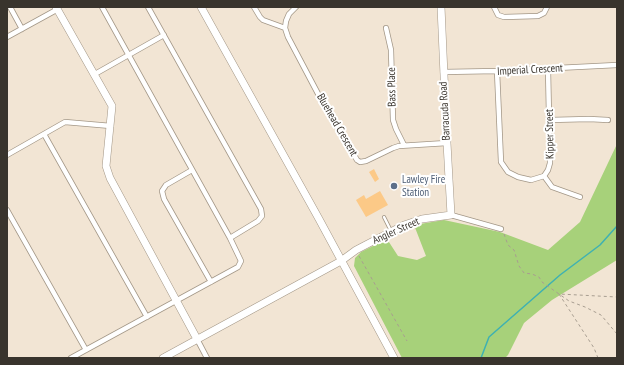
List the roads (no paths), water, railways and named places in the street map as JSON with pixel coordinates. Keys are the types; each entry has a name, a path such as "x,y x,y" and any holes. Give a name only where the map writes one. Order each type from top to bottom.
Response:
{"street":[{"path":"10,7 22,29"},
{"path":"71,358 212,282 238,267 240,264 240,257 230,238 102,7"},
{"path":"148,7 261,209 262,216 258,221 230,238"},
{"path":"201,7 319,219 340,261 394,358"},
{"path":"254,7 263,20 285,28 289,14 296,7"},
{"name":"Barracuda Road","path":"441,7 443,72 452,216"},
{"path":"494,7 498,15 504,17 538,16 544,13 547,7"},
{"path":"7,37 57,8 112,106 106,166 110,178 207,358"},
{"name":"Bluehead Crescent","path":"285,28 325,107 357,160 360,162 366,162 393,148 447,143"},
{"name":"Bass Place","path":"386,28 391,50 393,120 404,146"},
{"path":"94,74 164,35"},
{"name":"Imperial Crescent","path":"443,72 548,69 617,65"},
{"name":"Kipper Street","path":"544,176 550,163 548,69"},
{"path":"497,71 500,156 502,165 508,172 518,177 535,180 544,176 552,187 580,197"},
{"path":"550,120 589,118 608,120"},
{"path":"7,155 65,122 111,126"},
{"path":"44,134 147,317"},
{"path":"192,170 166,185 162,191 164,199 212,282"},
{"path":"7,210 86,350"},
{"name":"Angler Street","path":"163,358 340,261 356,250 404,225 422,219 452,216 501,229"}],"lane":[{"path":"384,216 391,232"}],"waterway":[{"path":"481,358 489,337 560,275 600,245 617,226"}],"place":[{"name":"Lawley Fire Station","path":"394,186"}]}
